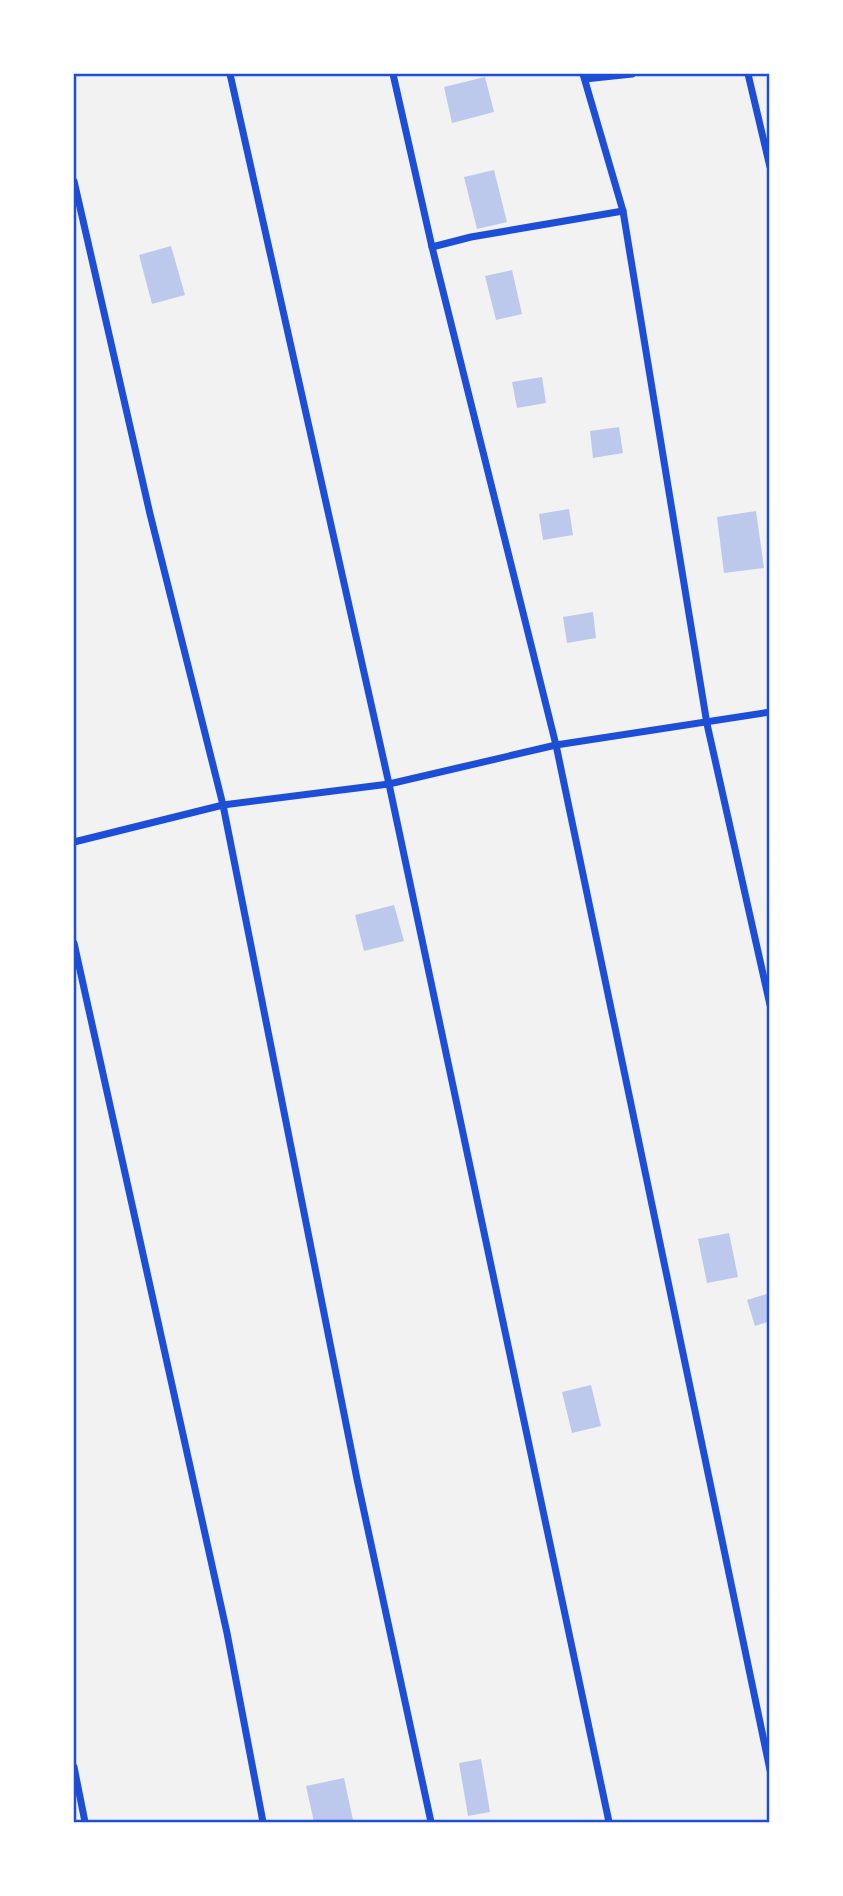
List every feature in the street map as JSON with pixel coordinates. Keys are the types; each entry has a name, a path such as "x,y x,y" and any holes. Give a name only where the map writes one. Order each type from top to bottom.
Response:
{"street":[{"path":"230,74 389,784 609,1822"},
{"path":"393,74 432,247 556,745 769,1770"},
{"path":"632,74 584,76 624,211 707,724 769,1005"},
{"path":"748,74 769,167"},
{"path":"74,181 150,513 223,805 357,1479 430,1822"},
{"path":"432,247 471,237 624,211"},
{"path":"74,842 223,805 389,784 556,745 707,724 769,712"},
{"path":"74,943 224,1619 263,1822"},
{"path":"74,1767 85,1822"}],"building":[{"path":"485,77 494,112 452,123 444,87"},
{"path":"494,170 507,222 477,229 464,177"},
{"path":"171,246 185,295 152,304 139,255"},
{"path":"512,270 522,314 496,320 485,276"},
{"path":"542,377 546,403 517,408 512,382"},
{"path":"619,427 623,453 593,458 590,431"},
{"path":"569,509 573,535 543,540 539,514"},
{"path":"756,511 764,568 724,573 717,517"},
{"path":"593,612 596,638 567,643 563,617"},
{"path":"394,905 404,941 364,951 355,915"},
{"path":"729,1233 738,1277 707,1283 698,1239"},
{"path":"770,1293 770,1321 755,1326 747,1300"},
{"path":"591,1385 601,1426 572,1433 562,1392"},
{"path":"481,1759 490,1812 468,1816 459,1763"},
{"path":"344,1778 353,1820 314,1822 306,1786"}]}
